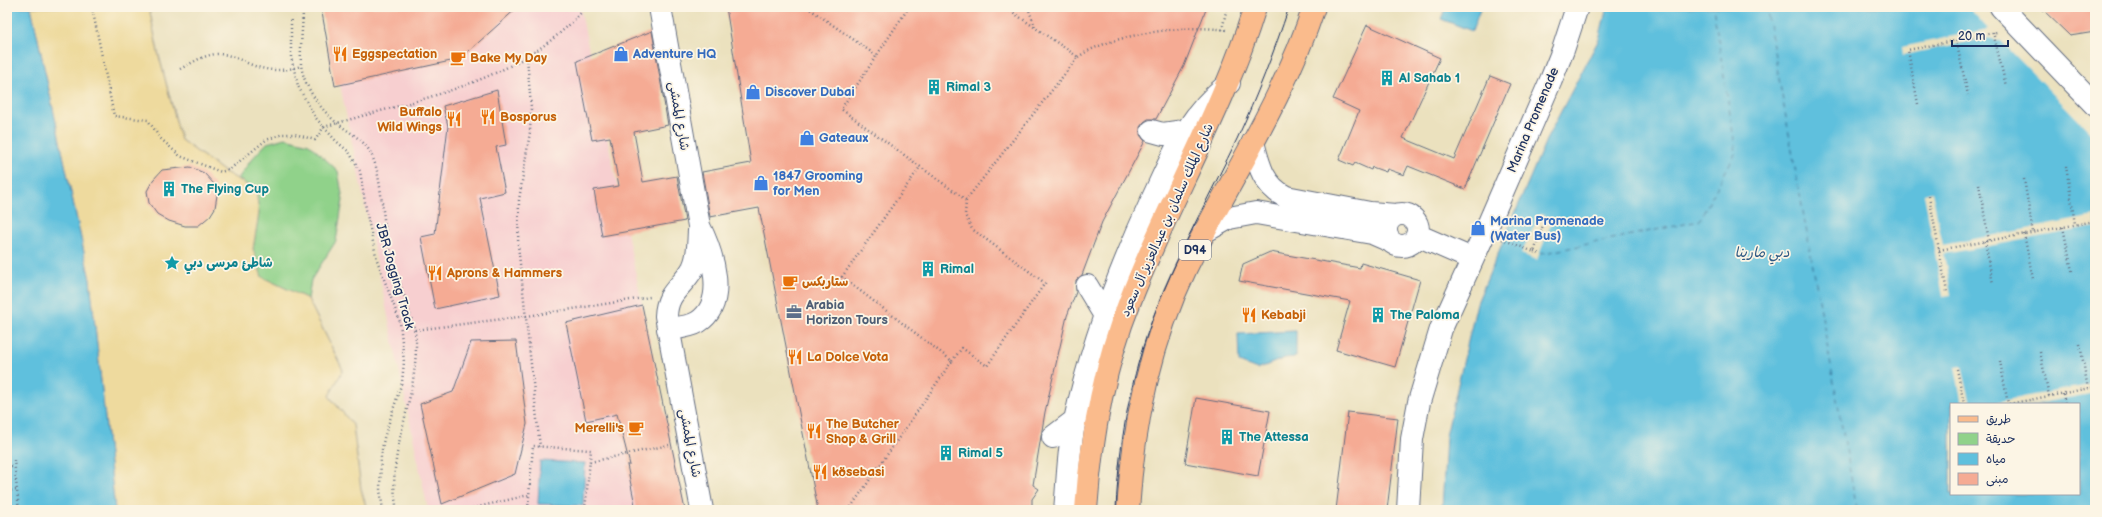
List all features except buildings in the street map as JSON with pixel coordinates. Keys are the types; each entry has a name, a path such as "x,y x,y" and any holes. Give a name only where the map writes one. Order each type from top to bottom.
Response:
{"main road":[{"name":"شارع الملك سلمان بن عبدالعزيز آل سعود","path":"1086,510 1095,423 1101,394 1119,332 1142,272 1229,83 1255,7"},
{"name":"D94","path":"1128,510 1135,433 1155,349 1183,276 1204,232 1285,78 1314,7"}],"street":[{"name":"شارع الممشى","path":"660,7 699,226 698,251 693,267 684,281 672,293 667,305 668,329 702,510"},
{"name":"Marina Promenade","path":"1408,510 1412,439 1429,365 1441,328 1485,232 1564,50 1577,7"},
{"path":"2001,7 2095,105"},
{"path":"1065,510 1074,421 1104,314 1133,241 1184,132 1204,105 1229,83"},
{"path":"1170,162 1154,132 1170,134 1184,132"},
{"path":"1204,232 1229,218 1256,213 1372,233 1396,245 1405,246 1413,242 1418,229 1413,218 1402,214 1396,215 1363,212 1286,197 1277,192 1264,178 1252,142"},
{"path":"1388,240 1386,234 1387,223 1396,215"},
{"name":"شارع الممشى","path":"668,329 697,322 707,314 714,302 713,266 708,246 699,226"},
{"path":"1417,234 1472,259"},
{"path":"1087,286 1104,314"},
{"path":"1054,437 1074,421"}],"path":[{"path":"92,7 114,116 148,120 164,142 180,156 221,172 230,169 266,140 283,134 295,134 315,140 324,127 486,78 527,57 554,38 586,7"},
{"path":"303,7 301,66 313,96 324,111 337,123 361,140 373,157 387,234 415,330 416,354 414,378 395,463 394,482 397,510"},
{"path":"808,7 877,56"},
{"path":"909,7 841,109 966,200"},
{"path":"1005,7 1078,57"},
{"path":"1028,7 1035,27"},
{"path":"1222,30 1227,7"},
{"name":"JBR Jogging Track","path":"291,20 290,44 292,69 306,102 324,127 349,152 360,170 371,238 382,275 400,322 404,362 402,382 384,438 381,455 380,490 383,510"},
{"path":"854,510 850,508 962,348 987,366 1045,283 972,229 965,215 966,200 1078,57 1088,50 1110,41 1178,28 1202,28"},
{"path":"1918,104 1908,50 2000,31"},
{"path":"1993,32 2006,86"},
{"path":"1956,40 1968,95"},
{"path":"180,69 205,56 217,54 229,55 251,65 272,70 292,69 301,66"},
{"path":"527,57 531,100 530,132 522,178 518,223 518,245 527,316 540,447"},
{"path":"2066,166 2076,224"},
{"path":"920,167 842,277 952,361"},
{"path":"2024,179 2033,233"},
{"path":"1979,184 1989,241"},
{"path":"1929,196 1947,292"},
{"path":"1534,252 1546,219"},
{"path":"1939,250 2095,221"},
{"path":"2063,227 2072,270"},
{"path":"1485,232 1540,254"},
{"path":"2024,234 2033,278"},
{"path":"1985,242 1993,284"},
{"path":"415,330 527,316 672,293"},
{"path":"2080,344 2088,389"},
{"path":"2040,352 2049,396"},
{"path":"2000,361 2009,403"},
{"path":"1957,369 1964,403"},
{"path":"2015,403 2095,387"},
{"path":"2063,394 2065,403"},
{"path":"590,462 689,441"},
{"path":"544,510 528,509 533,446 591,450 585,510"},
{"path":"14,460 19,510"},
{"path":"7,466 15,466"},
{"path":"7,492 17,490"},
{"path":"465,510 529,495"}],"shaded area":[{"path":"324,7 580,7 685,510 428,510"}],"green space":[{"path":"285,138 309,144 338,171 343,200 336,241 311,280 308,299 262,277 253,249 259,213 256,190 238,179 251,160 267,143"}],"sand":[{"name":"شاطئ مرسى دبي","path":"31,7 149,7 158,52 181,140 225,172 256,190 259,213 253,249 262,277 308,299 343,370 329,396 353,425 361,489 367,510 115,510 90,280"}],"water":[{"path":"7,7 31,7 90,280 115,510 7,510"},
{"path":"1446,7 1481,7 1472,31 1441,19"},
{"name":"دبي مارينا","path":"1607,7 1986,7 2095,114 2095,510 1442,510 1446,436 1477,303 1546,140 1599,39"},
{"path":"1296,331 1296,357 1285,358 1257,369 1239,362 1238,334"},
{"path":"540,461 585,463 583,506 538,504"}],"pier":[{"path":"1968,7 1986,7 2095,114 2095,137 2001,41 1988,38 1903,55 1902,47 1988,29"},
{"path":"1932,192 1943,245 2095,216 2095,227 1944,254 1951,295 1943,296 1924,194"},
{"path":"1540,214 1553,219 1537,260 1521,254"},
{"path":"1962,366 1971,403 1962,403 1955,367"},
{"path":"2095,384 2095,393 2040,403 1990,403"}],"ferry route":[{"path":"1540,254 1699,221 1736,152 1713,7"},
{"path":"1766,7 1857,510"}],"tram line":[{"path":"1116,510 1120,455 1124,427 1135,373 1143,347 1162,295 1179,256 1244,123 1265,74 1289,7"}],"place":[{"name":"Eggspectation","path":"340,54"},
{"name":"Adventure HQ","path":"621,54"},
{"name":"Bake My Day","path":"458,58"},
{"name":"Al Sahab 1","path":"1387,78"},
{"name":"Rimal 3","path":"934,87"},
{"name":"Discover Dubai","path":"753,92"},
{"name":"Bosporus","path":"488,117"},
{"name":"Buffalo Wild Wings","path":"454,119"},
{"name":"Gateaux","path":"807,138"},
{"name":"1847 Grooming for Men","path":"761,183"},
{"name":"The Flying Cup","path":"169,189"},
{"name":"Marina Promenade (Water Bus)","path":"1478,228"},
{"name":"شاطئ مرسى دبي","path":"172,263"},
{"name":"Rimal","path":"928,269"},
{"name":"Aprons & Hammers","path":"435,273"},
{"name":"ستاربكس","path":"790,282"},
{"name":"Arabia Horizon Tours","path":"794,312"},
{"name":"Kebabji","path":"1249,315"},
{"name":"The Paloma","path":"1378,315"},
{"name":"La Dolce Vota","path":"795,357"},
{"name":"Merelli's","path":"636,428"},
{"name":"The Butcher Shop & Grill","path":"814,431"},
{"name":"The Attessa","path":"1227,437"},
{"name":"Rimal 5","path":"946,453"},
{"name":"kösebasi","path":"820,472"}]}
